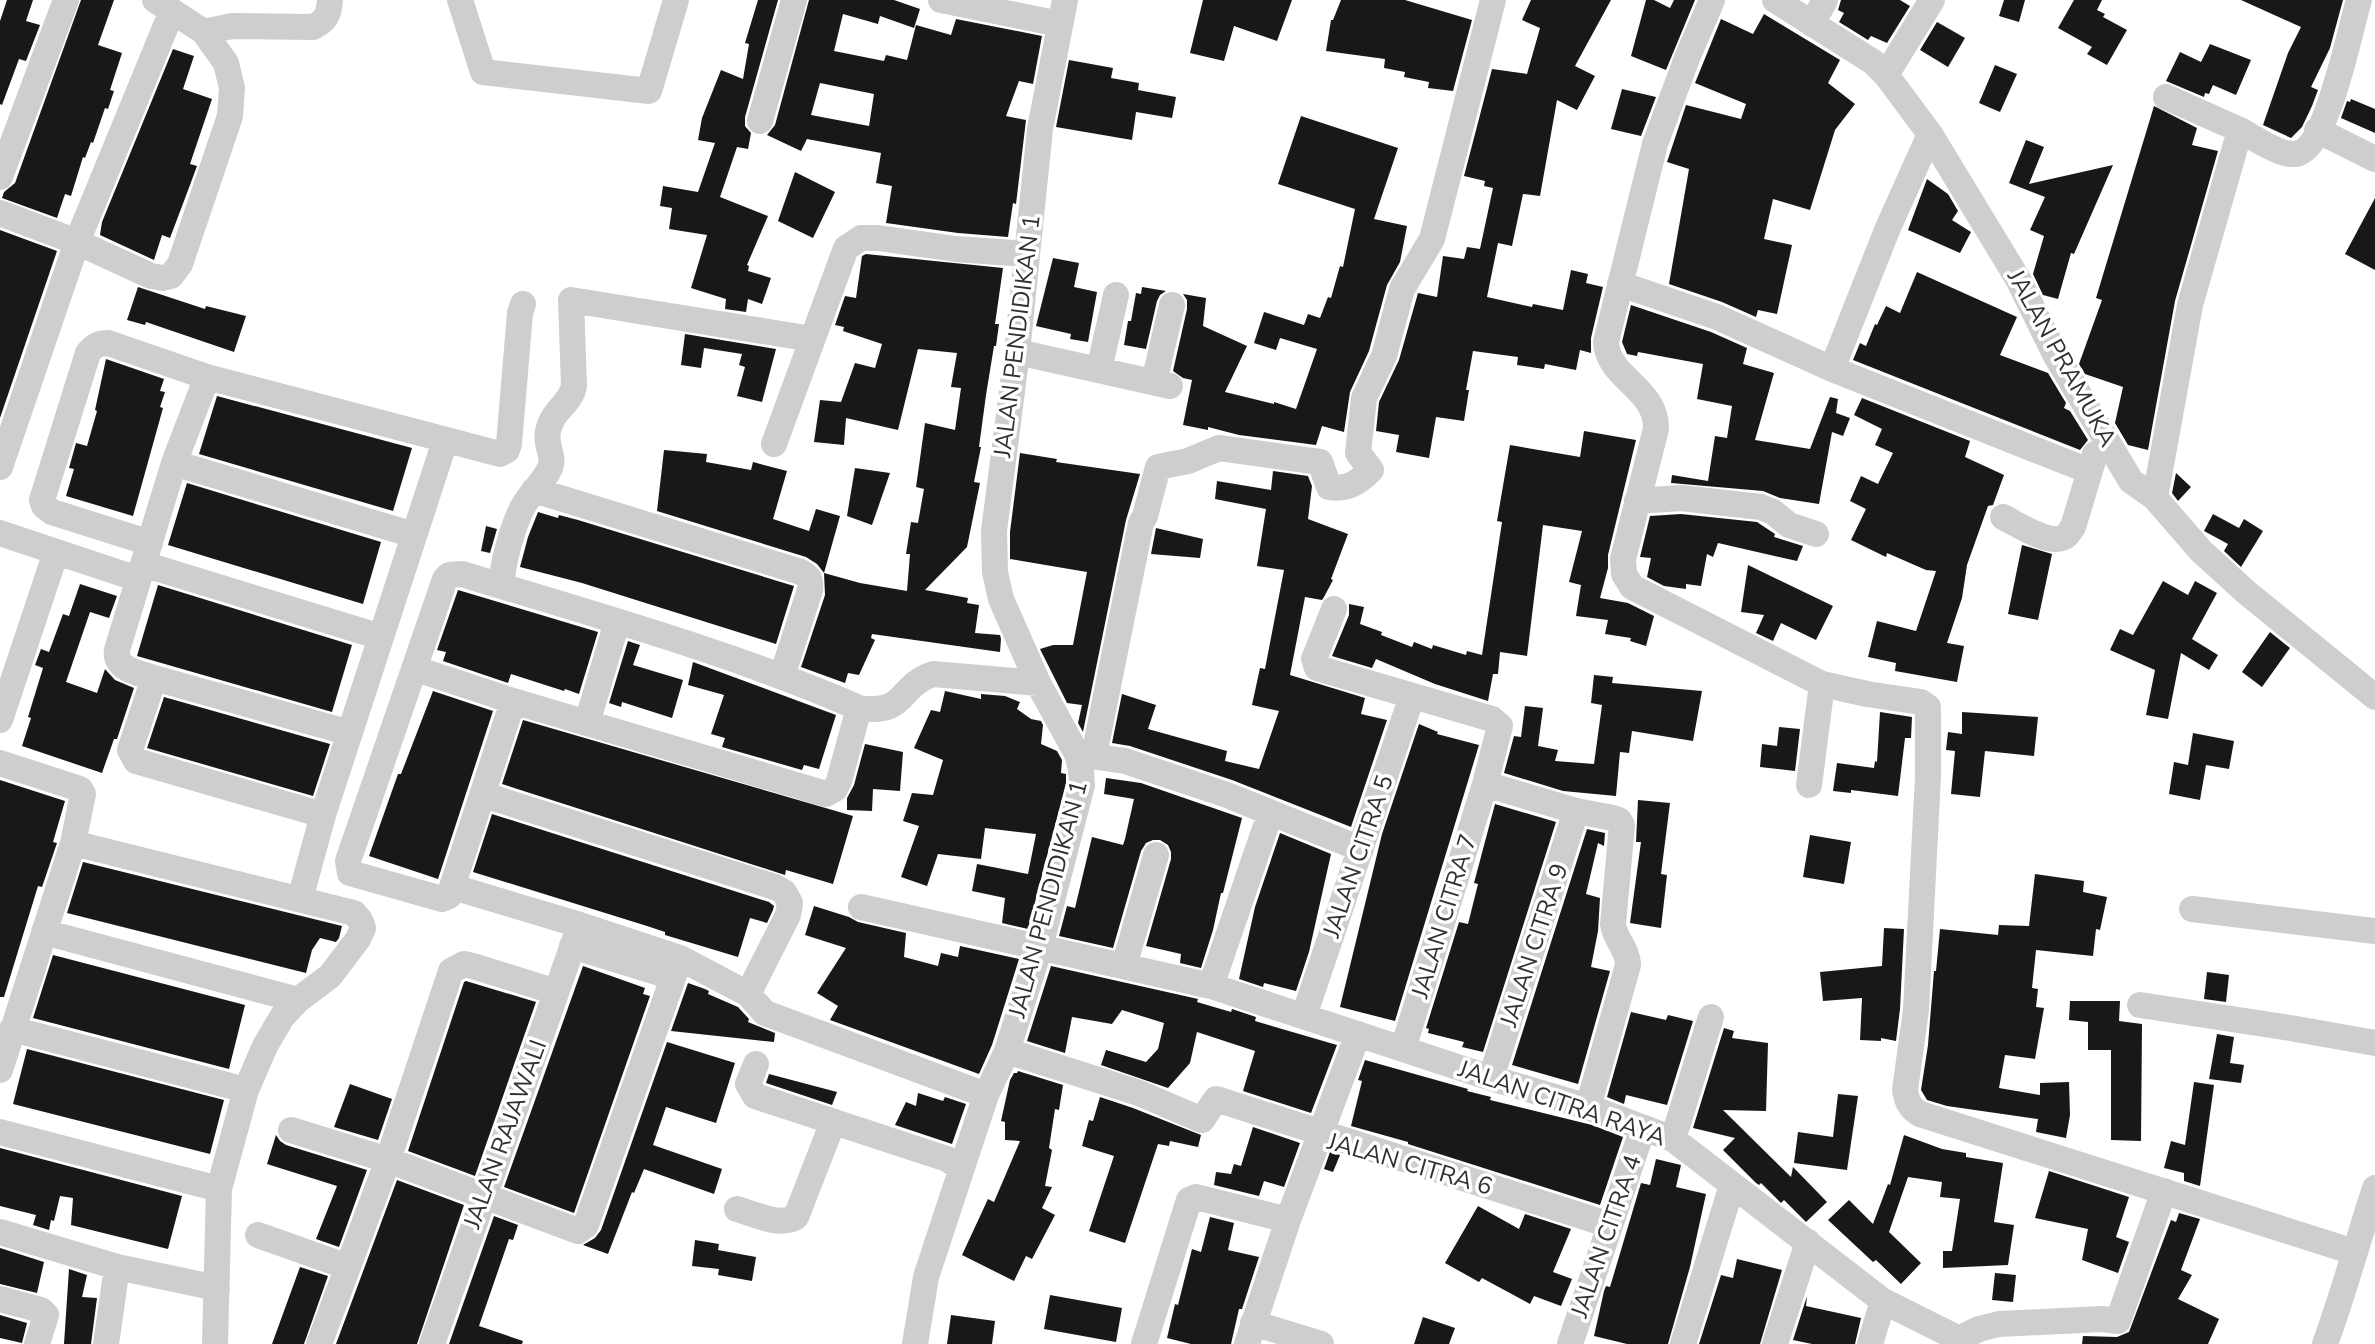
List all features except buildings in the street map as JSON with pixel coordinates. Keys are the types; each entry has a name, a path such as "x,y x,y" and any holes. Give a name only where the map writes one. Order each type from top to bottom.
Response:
{"street":[{"path":"0,177 66,0"},
{"path":"204,32 232,26 313,27 322,23 329,13 330,0"},
{"path":"460,0 483,72 649,91 676,0"},
{"path":"760,121 794,0"},
{"path":"942,0 1063,12"},
{"path":"1361,849 1214,791 1125,761 1086,754 1141,523 1146,516 1158,467 1188,461 1219,448 1320,462 1329,487 1338,489 1358,483 1371,470 1358,453 1364,398 1384,356 1402,289 1432,239 1493,0"},
{"path":"1712,0 1655,144 1606,342 1609,359 1652,405 1657,418 1657,429 1623,559 1624,574 1632,587 1822,684 1843,690 1921,702 1928,707 1928,776 1916,1010 1905,1090 1907,1102 1913,1110 2354,1252"},
{"name":"JALAN PRAMUKA","path":"1775,0 1873,62 1886,75 1930,134 2018,279 2056,356 2131,481 2155,498 2201,551 2237,584 2375,697"},
{"path":"1812,24 1825,0"},
{"path":"2166,97 2285,153 2301,153 2310,145 2334,95 2358,0"},
{"path":"1886,75 1936,3"},
{"path":"0,213 77,242 151,275 163,278 172,276 230,116 232,88 226,63 204,32 164,6 77,242 9,414 0,467"},
{"name":"JALAN PENDIDIKAN 1","path":"915,1344 926,1277 986,1095 1007,1051 1040,947 1082,785 1081,769 1086,754 1038,683 1000,599 995,572 994,531 1017,352 1040,129 1063,12"},
{"path":"2155,498 2190,305 2239,130"},
{"path":"2317,130 2375,159"},
{"path":"1832,369 1887,230 1930,134"},
{"path":"774,444 846,248 860,238 878,238 956,249 1027,254"},
{"path":"1620,284 1717,317 1832,369 2089,471"},
{"path":"1099,370 1116,295"},
{"path":"502,586 504,562 523,506 550,470 552,460 546,444 551,420 572,396 574,386 571,300 812,340"},
{"path":"381,637 144,562 44,506 42,500 88,354 99,343 108,343 206,377 500,454 507,450 523,304"},
{"path":"1017,352 1162,384 1172,306"},
{"path":"206,377 174,463 116,656 123,667 155,678 350,733"},
{"path":"2003,517 2045,538 2057,539 2066,536 2073,527 2103,432"},
{"path":"300,899 323,815 445,440"},
{"path":"174,463 414,535"},
{"path":"534,490 801,572 808,577 811,581 810,590 782,676"},
{"path":"1637,501 1681,498 1761,507 1773,512 1789,525 1816,534"},
{"path":"0,533 56,552 144,562"},
{"path":"0,720 8,662 56,552"},
{"path":"513,701 449,896 442,899 350,873 348,867 445,579 450,575 462,574 617,622 782,676 859,708 878,710 889,707 922,678 933,674 1038,683"},
{"path":"1334,609 1314,659 1314,666 1412,696"},
{"path":"587,723 617,622"},
{"path":"416,669 513,701 826,794 835,789 839,781 859,708"},
{"path":"155,678 130,750 136,761 323,815"},
{"path":"1809,785 1822,684"},
{"name":"JALAN CITRA 7","path":"1403,1049 1500,732 1497,721 1412,696"},
{"name":"JALAN CITRA 5","path":"1304,1016 1412,696"},
{"path":"0,763 80,789 83,801 73,842 0,1069"},
{"path":"1485,783 1576,811 1613,818 1619,820 1622,825 1613,924 1614,934 1628,959 1588,1107"},
{"path":"484,795 775,887 783,892 790,902 788,915 748,994"},
{"name":"JALAN CITRA 9","path":"1491,1078 1576,811"},
{"path":"1211,986 1270,814"},
{"path":"73,842 354,914 360,919 363,928 358,939 330,976 298,1000 282,1017 265,1046 246,1090 219,1189 215,1344"},
{"path":"1124,966 1156,855"},
{"path":"453,887 576,936 748,994 765,1013 986,1095"},
{"name":"JALAN CITRA RAYA","path":"861,907 1211,986 1588,1107 1672,1139 1884,1301 1958,1341 1979,1329 1999,1324 2102,1319 2117,1333"},
{"path":"2192,909 2375,931"},
{"path":"44,932 298,1000"},
{"name":"JALAN RAJAWALI","path":"432,1344 576,936"},
{"path":"319,1344 388,1160 451,971 464,964 556,992"},
{"path":"291,1130 388,1160 578,1231 586,1225 676,968"},
{"path":"2140,1005 2375,1044"},
{"path":"1672,1139 1711,1017"},
{"path":"12,1029 246,1090"},
{"path":"1007,1051 1139,1093 1202,1120 1216,1099 1321,1133 1357,1034"},
{"path":"757,1064 748,1083 755,1096 947,1159 961,1168"},
{"path":"737,1209 779,1221 789,1221 796,1217 833,1122"},
{"name":"JALAN CITRA 4","path":"1570,1344 1643,1128"},
{"path":"0,1132 219,1189"},
{"name":"JALAN CITRA 6","path":"1250,1334 1287,1220 1321,1133 1610,1225"},
{"path":"1683,1344 1732,1185"},
{"path":"2325,1344 2375,1188"},
{"path":"2117,1333 2164,1191"},
{"path":"1144,1344 1189,1200 1196,1197 1287,1220"},
{"path":"0,1232 117,1266 217,1288"},
{"path":"258,1235 348,1267"},
{"path":"1775,1344 1808,1242"},
{"path":"106,1344 117,1266"},
{"path":"0,1299 41,1310 46,1315 37,1344"},
{"path":"1870,1344 1884,1301"},
{"path":"1250,1334 1321,1344"}]}
